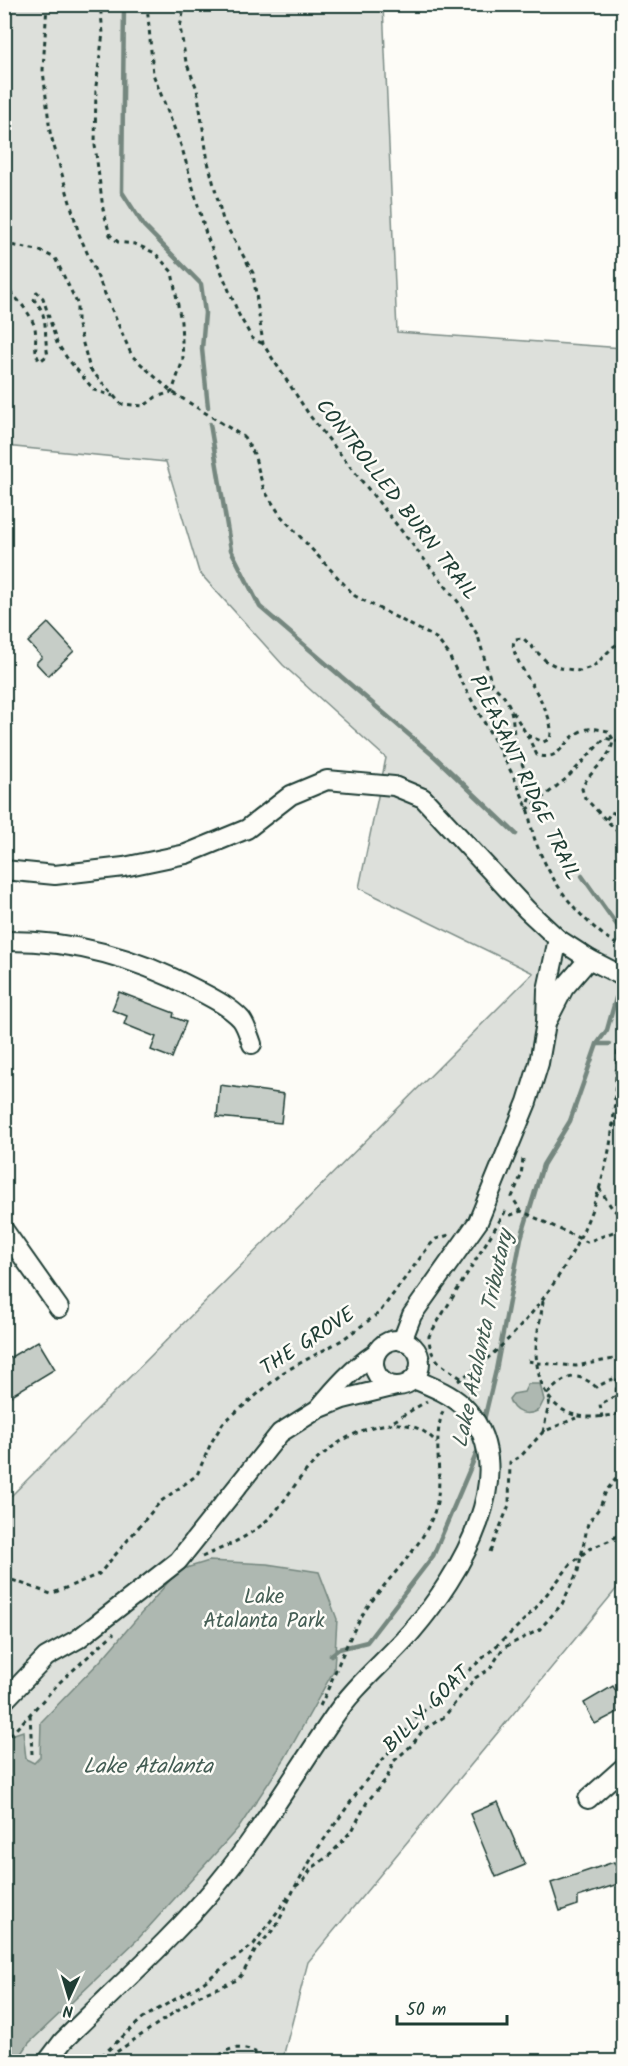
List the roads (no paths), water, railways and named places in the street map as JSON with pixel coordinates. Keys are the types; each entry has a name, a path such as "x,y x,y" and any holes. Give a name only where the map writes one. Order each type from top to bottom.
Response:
{"street":[{"path":"4,870 55,875 124,867 186,854 247,829 291,795 327,780 359,781 394,786 423,798 527,910 558,939 589,959 624,977"},
{"path":"402,1341 411,1315 478,1222 526,1102 539,1063 546,1023 546,990 558,939"},
{"path":"4,941 31,940 79,946 165,973 214,999 242,1020 252,1044"},
{"path":"546,1023 564,988 589,959"},
{"path":"4,1230 59,1308"},
{"path":"4,1701 46,1657 78,1639 178,1561 280,1433 318,1409 343,1399 396,1386 414,1379 420,1370 419,1355 410,1343 387,1342 335,1388 318,1409"},
{"path":"376,1353 374,1360 377,1375 389,1385 396,1386"},
{"path":"47,2061 63,2041 216,1886 256,1835 358,1684 387,1659 414,1629 463,1557 484,1504 488,1482 487,1445 472,1418 460,1404 414,1379"},
{"path":"588,1799 624,1767"}],"water":[{"path":"528,1384 540,1384 544,1400 539,1410 525,1413 514,1408 509,1399 513,1394 524,1392"},
{"name":"Lake Atalanta","path":"209,1561 267,1564 319,1572 337,1619 334,1670 285,1758 240,1826 138,1939 29,2043 17,2061 5,2061 5,1737 23,1731 26,1759 34,1763 40,1757 41,1722 102,1659 170,1580 183,1569"}],"waterway":[{"path":"124,4 122,192 144,226 201,284 205,313 202,349 208,407"},
{"path":"210,424 231,550 260,607 435,757 516,834"},
{"path":"582,876 624,935"},
{"name":"Lake Atalanta Tributary","path":"483,1424 496,1370 521,1238 543,1165 570,1121 597,1044 607,1030 616,998"},
{"path":"597,1044 610,1044"},
{"name":"Lake Atalanta Tributary","path":"331,1655 339,1649 367,1642 433,1556 478,1450"}],"park label":[{"name":"Lake Atalanta Park","path":"264,1609"}]}
